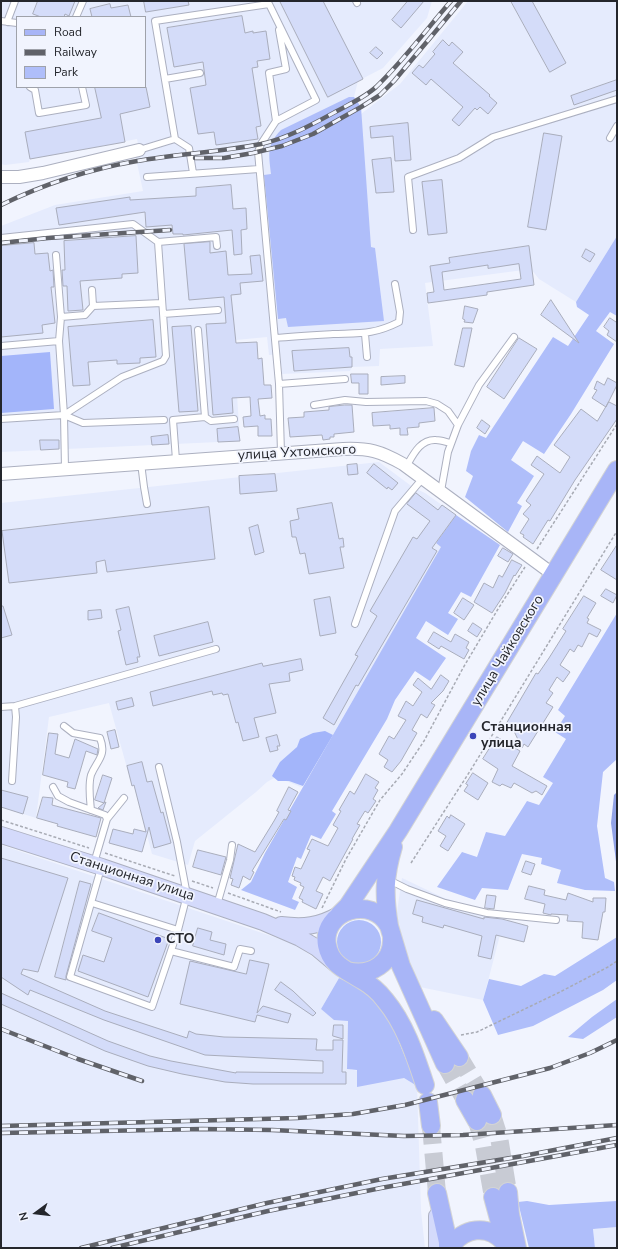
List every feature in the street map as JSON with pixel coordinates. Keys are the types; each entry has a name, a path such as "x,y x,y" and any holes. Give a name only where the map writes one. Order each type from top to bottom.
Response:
{"main road":[{"name":"улица Чайковского","path":"339,915 348,906 398,831 617,470"},
{"name":"улица Чайковского","path":"391,932 385,902 386,879 390,857 398,831"},
{"name":"Станционная улица","path":"1,835 98,861 219,898 263,922 300,938 317,948 339,967"},
{"path":"410,985 446,1038 452,1061 410,985 386,920 373,911 366,909 353,910 339,915 330,928 327,939 330,953 339,967 374,988 393,1010 401,1024 425,1085"},
{"name":"Станционная улица","path":"263,922 288,926 307,926 327,922 339,915"},
{"path":"339,967 354,973 362,973 377,968 389,956 392,946 391,932"},
{"path":"473,1098 485,1118"},
{"path":"428,1102 431,1126"},
{"path":"437,1192 437,1248"},
{"path":"437,1192 449,1248"},
{"path":"501,1194 509,1246"},
{"path":"449,1248 466,1232 475,1230 484,1230 495,1234 509,1246"}],"street":[{"path":"1,177 19,177 43,173 139,150"},
{"name":"улица Ухтомского","path":"1,474 281,453 358,449 371,450 387,454 423,478 554,574"}],"lane":[{"path":"15,1 4,21 16,23"},
{"path":"76,16 83,1"},
{"path":"193,173 189,148 175,139 155,21 269,4 316,100 276,121 261,144 258,152 279,384 281,453"},
{"path":"276,121 269,73 286,69 278,22"},
{"path":"165,79 200,73"},
{"path":"32,88 35,90 39,113 86,105 82,88"},
{"path":"413,230 408,177 459,158 494,137 617,98"},
{"path":"610,138 617,126"},
{"path":"139,150 175,139"},
{"path":"147,176 259,169"},
{"path":"1,238 134,224 158,242 216,238 217,246"},
{"path":"64,416 122,378 163,361 166,356 158,242"},
{"path":"56,255 61,317 59,341 64,416 65,469"},
{"path":"275,338 333,334 365,334 386,329 399,322 400,306 395,284"},
{"path":"92,290 93,306"},
{"path":"61,317 85,314 93,306 162,303"},
{"path":"163,314 218,310"},
{"path":"198,330 205,417"},
{"path":"365,334 367,357"},
{"path":"442,491 448,452 458,425 479,385 514,337"},
{"path":"1,346 59,341"},
{"path":"279,384 345,379"},
{"path":"314,405 345,400 366,402 426,401 437,404 448,411 458,425"},
{"path":"1,420 64,416 83,423 164,420"},
{"path":"176,460 174,420 205,417 211,420 234,419"},
{"path":"406,467 415,451 423,444 435,440 451,443"},
{"path":"142,463 147,504"},
{"path":"355,624 395,511 423,478"},
{"path":"1,707 15,706 216,649"},
{"path":"12,781 16,717 15,706"},
{"path":"64,726 73,733 100,738 103,744 102,755 91,775 90,797 92,810"},
{"path":"124,798 107,820 98,861 92,903 70,977 152,1007 178,930 187,888 158,767"},
{"path":"52,787 58,796 69,802 105,815 107,820"},
{"path":"219,898 230,860 232,845"},
{"path":"386,879 407,889 445,902 480,911 556,920"},
{"path":"92,903 178,930"},
{"path":"171,951 234,967 240,949 251,951"}],"path":[{"path":"321,910 346,859 380,800 402,774 424,741 498,609 617,424"},
{"path":"411,863 472,768 617,531"},
{"path":"1,820 98,861 180,877"},
{"path":"187,888 219,898 283,913"},
{"path":"446,1038 477,1032 560,992 617,961"}],"shaded area":[{"path":"1,1 432,1 427,18 383,68 358,81 354,97 361,107 361,114 400,84 468,1 617,1 617,236 576,302 539,279 531,269 425,283 433,346 380,349 379,366 352,367 350,371 282,374 280,354 269,355 267,337 236,340 235,364 240,441 1,452 1,226 55,205 143,191 135,154 140,153 137,139 30,159 29,162 5,165 1,164"},
{"path":"50,352 54,409 1,413 1,356"},
{"path":"379,462 414,488 425,493 456,515 436,543 442,547 303,786 301,787 276,777 267,782 195,841 188,865 152,854 134,786 132,786 109,703 49,717 36,818 1,807 1,503"},
{"path":"325,731 333,735 303,786 289,781 278,781 272,776 280,762 297,747 300,739 313,733"},
{"path":"617,792 617,869 611,823 614,795"},
{"path":"1,845 295,944 339,978 321,1009 326,1013 348,1021 347,1069 404,1078 417,1086 421,1211 425,1248 1,1248"},
{"path":"402,878 444,898 501,913 505,916 483,1000 415,986 395,925"},
{"path":"617,1227 617,1248 595,1248 593,1229"}],"green space":[{"path":"349,97 354,97 361,107 371,247 375,248 384,321 288,327 286,318 278,319 264,175 271,174 269,156 271,146 276,135 281,130"},
{"path":"617,236 617,316 610,312 596,331 614,344 571,414 544,454 523,441 511,460 534,476 517,503 522,506 508,532 465,497 473,476 466,471 471,451 479,435 486,438 553,337 568,346 589,315 577,307 576,302"},
{"path":"456,515 500,545 471,597 461,592 448,613 458,619 448,635 426,621 416,638 446,658 430,681 415,671 395,700 387,719 332,811 336,814 321,839 311,835 301,859 297,857 288,882 297,887 292,899 299,902 295,910 241,890 251,882 265,853 441,547 436,543"},
{"path":"617,613 617,759 603,772 597,826 605,878 614,882 615,891 585,890 557,883 561,870 541,864 542,858 522,854 508,890 482,888 475,900 437,887 462,852 477,857 486,832 505,836 527,801 539,805 553,783 543,777 566,739 555,732 565,716 558,710"},
{"path":"359,920 371,924 377,930 381,942 377,954 371,960 359,964 347,960 341,954 337,942 341,930 347,924"},
{"path":"617,937 617,980 603,990 533,1026 498,1035 483,1000 489,979 521,986 544,974 555,976"},
{"path":"339,978 358,986 371,996 388,1015 417,1086 404,1078 357,1087 357,1070 347,1069 348,1021 334,1020 321,1009"},
{"path":"617,999 617,1017 583,1039 568,1037 592,1017"},
{"path":"527,1201 549,1205 617,1201 617,1227 593,1229 595,1248 529,1248 518,1202"}],"building":[{"path":"38,1 75,1 69,16 65,14 64,16 38,16 33,14"},
{"path":"144,1 188,1 189,5 146,12"},
{"path":"280,1 323,1 363,79 328,97"},
{"path":"408,1 424,1 401,28 392,20"},
{"path":"511,1 532,1 566,63 550,72"},
{"path":"110,4 111,8 128,5 131,16 92,16 90,9"},
{"path":"242,16 245,33 253,31 253,33 266,31 270,59 257,61 258,67 252,68 261,126 256,127 258,139 216,145 214,132 198,134 190,88 206,85 203,62 174,67 167,28"},
{"path":"443,40 449,46 452,42 463,52 453,63 490,95 489,96 497,103 488,114 480,107 477,110 475,108 459,126 452,120 463,107 431,79 426,85 412,73 419,65 423,68 435,54 433,52"},
{"path":"376,47 383,53 377,59 370,53"},
{"path":"617,80 617,90 574,105 571,96"},
{"path":"146,87 150,107 120,114 125,142 30,159 25,132 101,118 95,88"},
{"path":"408,123 411,160 395,161 393,136 371,138 370,127"},
{"path":"544,133 562,136 546,230 528,227"},
{"path":"391,158 394,192 376,193 372,160"},
{"path":"442,180 447,233 428,235 422,182"},
{"path":"231,185 233,209 246,208 247,229 241,230 242,254 234,255 232,230 183,235 173,234 172,225 146,227 145,212 59,225 56,208 130,197 130,200 196,196 196,188"},
{"path":"136,236 138,273 122,274 122,278 80,281 83,310 68,311 67,286 63,286 62,270 65,270 64,241"},
{"path":"210,242 210,253 226,251 228,275 252,274 250,256 260,255 263,281 240,283 241,294 231,295 236,343 257,342 258,359 262,358 264,385 271,385 272,398 258,399 260,416 265,415 265,419 271,419 272,436 258,436 258,426 244,427 243,417 251,416 250,397 232,398 233,413 213,415 206,324 226,323 224,297 189,300 184,244"},
{"path":"34,243 35,254 48,253 50,271 53,270 54,287 51,287 55,323 42,325 43,333 1,337 1,246"},
{"path":"529,246 534,285 487,292 487,295 428,303 427,293 434,292 430,266 450,263 449,258","holes":["519,264 521,279 444,290 442,272 488,265 488,268"]},
{"path":"586,249 595,254 590,262 582,257"},
{"path":"551,300 579,343 541,315"},
{"path":"465,306 478,309 473,323 464,322"},
{"path":"610,318 616,322 617,320 617,342 607,335 609,331 604,327"},
{"path":"153,320 156,357 140,358 140,363 117,364 117,360 88,362 90,385 73,386 68,327"},
{"path":"191,326 198,411 179,412 172,327"},
{"path":"463,328 472,328 464,367 455,365"},
{"path":"519,338 537,349 504,399 487,387"},
{"path":"349,348 350,357 352,357 352,367 294,371 292,351"},
{"path":"351,374 368,374 368,394 359,394 359,383 352,383"},
{"path":"405,376 405,383 381,385 381,377"},
{"path":"608,378 617,383 617,385 606,407 592,398 597,390 594,389 597,381 604,385"},
{"path":"609,402 617,406 617,419 575,480 550,521 548,520 533,544 520,533 529,519 523,514 531,505 526,501 544,474 531,465 537,456 560,473 570,457 554,445 581,409 597,421"},
{"path":"352,405 354,432 334,434 334,437 323,440 322,435 290,437 288,418 304,417 304,412 329,410 329,407"},
{"path":"434,408 435,421 419,423 419,427 407,428 408,435 400,435 400,428 390,429 390,425 373,426 372,413"},
{"path":"482,420 490,426 485,434 477,428"},
{"path":"238,427 240,441 218,442 217,429"},
{"path":"168,435 169,444 152,445 151,437"},
{"path":"40,440 59,440 59,449 41,450"},
{"path":"357,464 358,474 348,475 347,465"},
{"path":"374,464 398,483 392,490 388,487 387,489 367,473"},
{"path":"275,474 277,491 240,494 239,476"},
{"path":"416,493 438,510 442,505 456,515 432,548 437,551 358,686 356,685 334,725 323,718 358,656 355,655 377,616 370,611 413,537 417,539 430,521 407,504"},
{"path":"332,503 339,539 343,538 344,547 340,547 344,568 309,574 305,553 300,554 296,537 292,537 290,521 299,519 297,509"},
{"path":"209,507 215,559 107,572 105,560 96,562 97,573 9,583 2,531"},
{"path":"258,525 264,552 255,555 249,528"},
{"path":"617,545 617,580 601,570"},
{"path":"503,548 513,554 508,562 498,556"},
{"path":"512,560 522,565 515,576 514,575 505,593 492,613 474,602 484,583 493,588 499,575 502,577"},
{"path":"606,589 617,595 613,603 601,596"},
{"path":"584,596 596,603 587,618 589,619 587,623 601,630 597,637 589,633 582,647 578,645 574,652 570,649 560,665 570,672 563,682 557,677 549,690 553,693 546,703 553,707 528,747 524,744 522,748 513,729 506,724 536,673 538,674 566,631 563,629"},
{"path":"330,597 336,633 320,636 314,600"},
{"path":"463,598 474,605 464,620 454,613"},
{"path":"1,606 3,606 12,635 1,638"},
{"path":"129,607 140,657 137,657 138,662 126,665 118,631 121,630 116,610"},
{"path":"101,610 102,618 88,620 88,611"},
{"path":"208,622 213,642 159,656 154,636"},
{"path":"473,623 482,629 477,637 468,631"},
{"path":"434,632 451,642 455,634 469,642 466,648 469,650 464,659 441,646 439,649 428,642"},
{"path":"301,659 303,670 289,673 290,681 269,684 276,713 254,718 259,737 243,741 228,694 223,695 222,693 213,695 212,691 153,706 150,692 262,663 263,666"},
{"path":"441,675 449,681 443,691 431,703 435,705 427,718 421,714 412,730 417,733 401,761 392,772 384,767 388,760 379,754 389,736 394,739 406,720 398,716 406,701 413,706 422,692 413,685 418,678 431,689"},
{"path":"132,698 134,706 118,710 116,702"},
{"path":"115,730 119,747 111,749 107,732"},
{"path":"49,733 58,734 55,754 69,758 75,739 98,749 97,755 86,751 75,789 67,787 68,782 43,775"},
{"path":"277,735 280,746 277,746 278,750 270,752 266,738"},
{"path":"497,737 520,751 512,766 547,786 542,795 536,791 532,793 514,783 511,788 502,784 500,786 492,782 498,769 483,759"},
{"path":"142,762 147,782 152,781 161,813 163,812 171,843 154,848 149,827 142,852 109,843 113,829 133,834 134,829 146,832 134,785 132,786 127,766"},
{"path":"473,773 488,783 478,800 464,791 468,785 466,784"},
{"path":"366,774 379,782 375,788 378,790 373,799 376,801 368,813 365,811 357,824 360,825 330,881 323,877 316,891 323,894 316,909 302,902 303,900 299,898 304,887 300,885 301,883 294,880 295,877 292,876 295,867 301,869 310,850 307,849 312,839 328,846 338,828 333,825 341,811 339,810 350,791 354,794"},
{"path":"103,775 112,778 104,803 95,800"},
{"path":"289,787 298,792 288,810 291,811 286,820 284,819 252,871 254,872 250,880 243,876 239,888 231,885 233,879 230,878 238,844 255,852 279,812 277,811"},
{"path":"1,790 28,797 23,814 1,807"},
{"path":"43,797 53,798 52,805 101,818 96,837 57,826 58,824 37,818"},
{"path":"106,802 103,810 98,808"},
{"path":"451,815 465,824 448,851 440,846 446,836 438,831 447,816 449,818"},
{"path":"198,850 226,857 221,875 193,867"},
{"path":"1,858 68,878 38,972 23,969 21,974 105,1011 187,1038 189,1031 196,1034 224,1037 317,1039 316,1050 333,1050 333,1040 343,1040 342,1072 346,1072 346,1084 253,1084 225,1082 182,1074 148,1066 105,1051 1,1004 1,993 108,1041 150,1056 171,1061 236,1073 323,1073 323,1061 205,1055 104,1020 30,990 28,995 1,977"},
{"path":"526,861 535,864 531,875 522,872"},
{"path":"80,881 91,884 66,980 55,977"},
{"path":"529,886 545,890 544,895 566,900 568,893 593,902 593,898 606,898 605,912 603,912 598,940 582,938 583,922 567,921 568,915 551,915 543,913 545,904 525,899"},
{"path":"487,895 496,896 494,909 485,908"},
{"path":"417,900 484,919 484,917 502,919 528,926 524,942 496,935 491,959 478,956 482,936 444,925 443,928 422,922 423,917 413,914"},
{"path":"99,913 169,939 148,997 78,971 83,955 104,962 112,938 92,931"},
{"path":"198,928 212,932 210,940 226,944 224,955 193,946"},
{"path":"250,960 269,964 257,1013 263,1006 291,1014 288,1023 257,1015 255,1022 180,1004 190,961 246,974"},
{"path":"281,982 293,991 316,1013 313,1016 275,990"},
{"path":"334,1025 343,1025 343,1039 333,1036"}],"tunnel":[{"path":"459,1057 482,1095"},
{"path":"445,1064 465,1100"},
{"path":"492,1115 499,1137 508,1192"},
{"path":"477,1121 484,1146 493,1197"},
{"path":"431,1126 437,1193"}],"railway":[{"path":"1,205 34,190 102,168 152,159 261,144 300,130 357,100 376,87 405,56 451,1"},
{"path":"195,158 224,158 282,146 313,134 361,107 380,95 394,81 461,1"},
{"path":"1,243 48,238 170,230"},
{"path":"1,1029 78,1059 142,1081"},
{"path":"1,1126 297,1118 353,1114 405,1105 550,1068 590,1053 617,1040"},
{"path":"1,1133 202,1129 272,1130 404,1136 463,1135 617,1125"},
{"path":"81,1248 267,1203 382,1179 523,1156 617,1138"},
{"path":"112,1248 268,1211 381,1188 617,1145"}],"place":[{"name":"Станционная улица","path":"473,736"},
{"name":"СТО","path":"158,940"}]}
